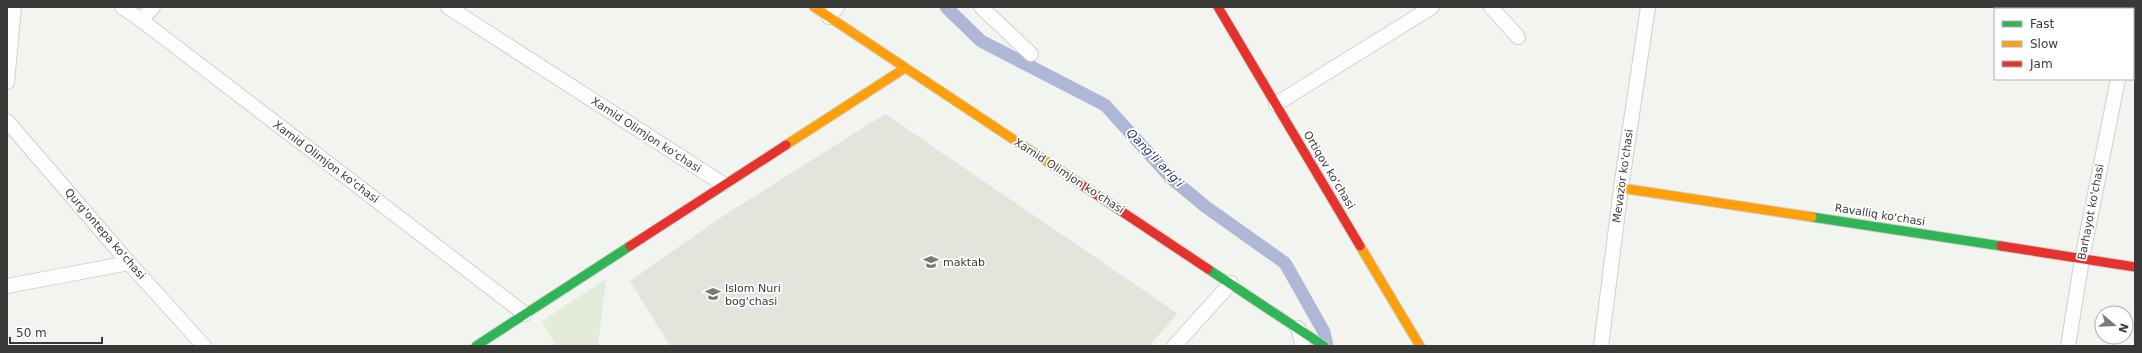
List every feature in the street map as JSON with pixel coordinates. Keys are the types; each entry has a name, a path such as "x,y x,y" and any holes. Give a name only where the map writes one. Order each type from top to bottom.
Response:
{"street":[{"path":"7,82 14,7"},
{"name":"Xamid Olimjon ko'chasi","path":"122,7 525,314"},
{"path":"141,20 153,7"},
{"name":"Xamid Olimjon ko'chasi","path":"448,7 723,184"},
{"name":"Xamid Olimjon ko'chasi","path":"814,7 833,12 905,68 1321,344"},
{"path":"981,7 1031,54"},
{"name":"Ortiqov ko'chasi","path":"1218,7 1420,346"},
{"path":"1276,104 1432,7"},
{"path":"1491,7 1518,38"},
{"name":"Mevazor ko'chasi","path":"1601,346 1621,188 1648,7"},
{"path":"476,346 723,184 905,68"},
{"name":"Barhayot ko'chasi","path":"2068,346 2082,259 2118,80"},
{"name":"Qurg'ontepa ko'chasi","path":"7,122 204,346"},
{"name":"Ravalliq ko'chasi","path":"1621,188 2135,267"},
{"path":"7,286 129,262"},
{"path":"1174,346 1231,283"},
{"path":"1298,328 1302,346"}],"shaded area":[{"name":"maktab","path":"885,114 1178,313 1149,346 670,346 630,281 723,216"}],"green space":[{"path":"606,279 598,346 556,346 542,321"}],"waterway":[{"name":"Qang'li arig'i","path":"946,7 981,41 1105,105 1171,178 1206,207 1285,263 1324,332 1327,346"}],"traffic: fast":[{"path":"1812,217 2001,246"},
{"path":"476,346 630,246"},
{"path":"1208,269 1324,346"}],"traffic: slow":[{"path":"814,7 1085,187"},
{"path":"786,145 905,68"},
{"path":"1621,188 1812,217"},
{"path":"1360,246 1420,346"}],"traffic: jam":[{"path":"1218,7 1360,246"},
{"path":"630,246 786,145"},
{"path":"1085,187 1208,269"},
{"path":"2001,246 2135,267"}],"place":[{"name":"maktab","path":"931,262"},
{"name":"Islom Nuri bog'chasi","path":"713,294"}]}
